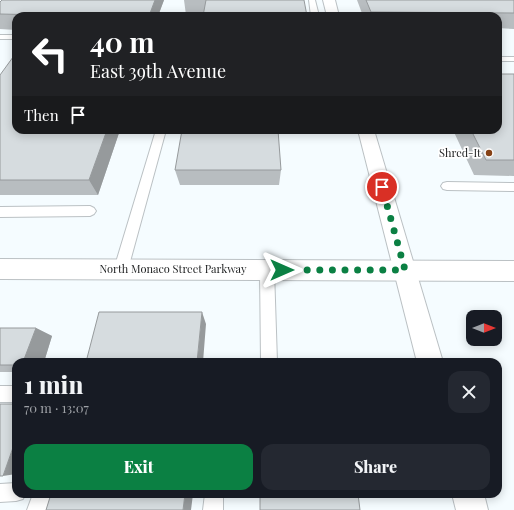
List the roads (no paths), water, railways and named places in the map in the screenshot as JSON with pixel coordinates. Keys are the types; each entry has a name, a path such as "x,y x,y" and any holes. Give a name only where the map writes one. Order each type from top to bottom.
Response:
{"street":[{"path":"329,0 332,12"},
{"path":"367,134 429,358"},
{"name":"North Monaco Street Parkway","path":"0,269 514,271"},
{"path":"469,498 472,510"}],"lane":[{"path":"312,0 314,12"},
{"path":"0,37 12,37"},
{"path":"502,59 514,59"},
{"path":"121,269 160,134"},
{"path":"447,186 514,187"},
{"path":"0,212 90,211"},
{"path":"267,270 269,358"},
{"path":"0,394 12,394"},
{"path":"0,493 12,492"},
{"path":"37,510 41,498"},
{"path":"213,510 214,498"}],"place":[{"name":"Shred-It","path":"489,153"}]}
